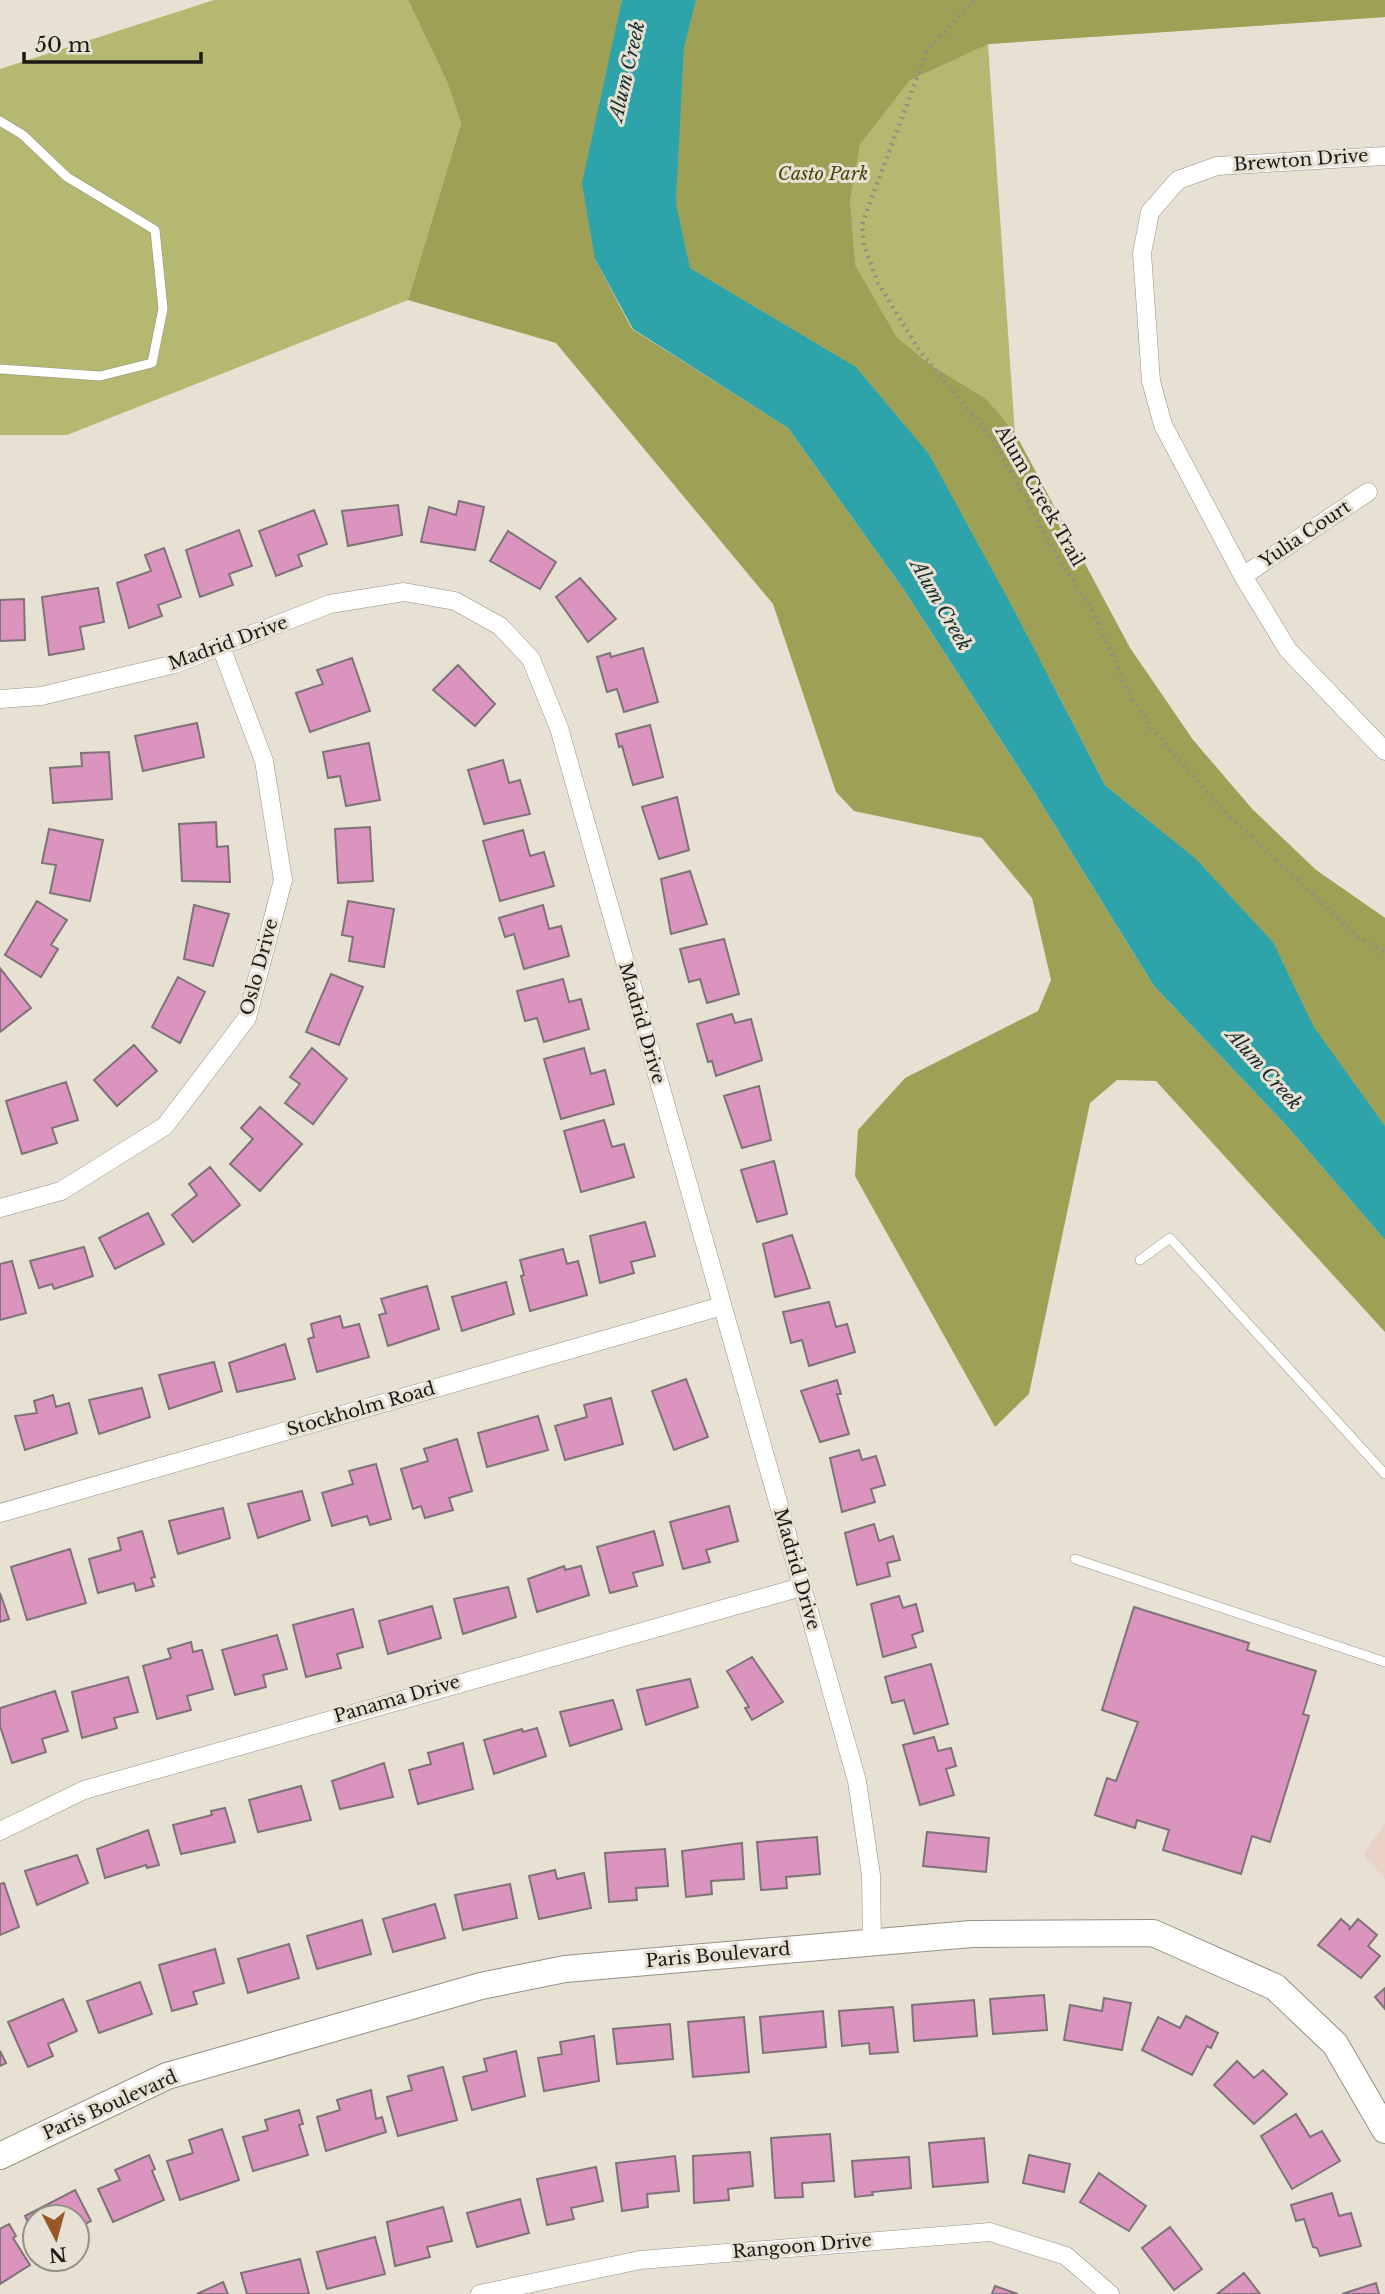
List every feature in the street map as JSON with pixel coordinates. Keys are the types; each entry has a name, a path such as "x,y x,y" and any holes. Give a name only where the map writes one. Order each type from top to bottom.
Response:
{"street":[{"name":"Brewton Drive","path":"1385,156 1217,166 1178,180 1150,212 1142,253 1151,381 1163,425 1242,576 1288,650 1385,751"},
{"name":"Yulia Court","path":"1242,576 1368,492"},
{"name":"Madrid Drive","path":"0,699 41,696 175,664 330,604 404,592 455,601 500,626 531,659 559,728 857,1781 871,1875 872,1942"},
{"name":"Oslo Drive","path":"0,1208 61,1191 165,1126 247,1018 282,880 264,761 221,647"},
{"name":"Stockholm Road","path":"0,1513 722,1306"},
{"name":"Panama Drive","path":"0,1831 84,1790 802,1587"},
{"name":"Paris Boulevard","path":"0,2156 167,2077 481,1986 565,1969 971,1934 1153,1933 1275,1987 1335,2044 1385,2130"},
{"name":"Rangoon Drive","path":"480,2294 505,2291 640,2260 990,2232 1066,2256 1110,2294"}],"lane":[{"path":"0,121 23,135 67,177 155,230 163,309 152,363 100,376 0,369"},
{"path":"1140,1260 1170,1238 1385,1474"},
{"path":"1075,1559 1385,1662"}],"path":[{"name":"Alum Creek Trail","path":"974,0 927,51 862,224 864,246 878,283 919,350 992,438 1059,559 1094,613 1128,691 1150,726 1220,807 1355,934 1385,953"}],"shaded area":[{"path":"1385,1823 1385,1879 1363,1855"}],"green space":[{"path":"214,0 408,0 447,82 461,123 408,300 67,435 0,435 0,69"},
{"path":"408,0 622,0 595,259 632,329 788,428 904,590 1033,790 1154,986 1286,1125 1385,1240 1385,1332 1156,1081 1117,1080 1090,1103 1029,1394 995,1427 855,1176 858,1130 905,1078 1038,1011 1051,980 1032,898 982,838 854,811 836,792 773,604 556,343 408,300 461,123 447,82"},
{"name":"Casto Park","path":"691,0 1385,0 1385,17 988,44 1015,434 1130,648 1193,740 1253,810 1316,870 1385,918 1385,1150 953,546 623,221"},
{"name":"Casto Park","path":"696,0 1385,0 1385,17 988,44 910,80 860,144 850,200 855,265 897,338 932,366 986,399 1015,433 1130,648 1193,740 1253,810 1316,870 1385,918 1385,1126 1314,1027 1273,942 1196,859 1105,785 929,454 856,367 690,268 676,203 684,48"}],"water":[{"name":"Alum Creek","path":"622,0 696,0 684,48 676,203 690,268 856,367 929,454 1105,785 1196,859 1273,942 1314,1027 1385,1126 1385,1240 1286,1125 1154,986 1033,790 904,590 788,428 633,329 595,259 582,183"}],"building":[{"path":"459,501 484,507 475,550 421,542 429,507 456,515"},
{"path":"398,505 402,535 348,546 342,511"},
{"path":"314,510 327,544 298,555 302,566 276,576 259,531"},
{"path":"239,530 252,566 229,574 233,585 200,597 186,550"},
{"path":"508,531 556,562 540,589 490,561"},
{"path":"164,548 181,597 158,605 162,616 129,628 117,583 151,571 145,555"},
{"path":"580,578 616,619 588,642 556,597"},
{"path":"98,588 104,622 80,627 84,649 49,655 42,597"},
{"path":"24,599 25,640 0,641 0,600"},
{"path":"643,648 658,702 624,712 617,689 607,692 597,657 610,653 611,657"},
{"path":"352,658 370,711 310,732 296,693 323,684 317,670"},
{"path":"458,665 495,704 475,726 433,690"},
{"path":"197,723 204,757 143,771 135,736"},
{"path":"650,725 663,777 633,785 616,734"},
{"path":"369,743 380,800 346,806 340,776 328,778 323,752"},
{"path":"109,752 112,799 53,803 50,768 82,766 81,753"},
{"path":"503,760 509,783 520,780 530,814 484,824 468,770"},
{"path":"677,797 689,850 659,859 642,807"},
{"path":"216,822 217,847 228,846 230,882 182,881 179,824"},
{"path":"370,827 373,881 338,883 335,829"},
{"path":"49,829 103,840 90,901 50,893 56,865 42,863"},
{"path":"523,830 530,856 544,852 554,886 500,901 483,841"},
{"path":"690,871 707,924 671,934 661,879"},
{"path":"37,901 67,920 51,945 58,949 41,977 5,955"},
{"path":"348,901 394,909 384,967 349,961 353,937 342,935"},
{"path":"194,905 229,914 213,966 184,959"},
{"path":"543,905 549,929 561,926 569,956 524,969 514,934 505,937 499,918"},
{"path":"724,939 739,994 707,1003 700,979 689,982 680,949"},
{"path":"0,968 31,1008 0,1032"},
{"path":"331,974 363,987 339,1045 306,1032"},
{"path":"178,977 205,992 180,1043 152,1027"},
{"path":"563,979 569,1002 581,999 589,1029 544,1042 537,1018 525,1021 517,991"},
{"path":"732,1014 735,1023 751,1019 762,1060 716,1076 712,1061 708,1062 697,1024"},
{"path":"134,1045 157,1071 117,1106 94,1080"},
{"path":"312,1048 347,1079 313,1124 285,1103 300,1084 290,1077"},
{"path":"584,1048 591,1074 605,1070 614,1104 561,1119 544,1059"},
{"path":"66,1082 78,1120 52,1128 57,1143 22,1154 6,1101"},
{"path":"759,1086 771,1140 742,1148 724,1096"},
{"path":"260,1107 302,1144 260,1191 230,1164 253,1139 241,1128"},
{"path":"604,1120 612,1147 624,1144 634,1177 581,1192 564,1131"},
{"path":"774,1161 787,1214 757,1222 741,1170"},
{"path":"210,1167 240,1205 193,1242 172,1215 197,1195 189,1184"},
{"path":"148,1213 164,1244 115,1269 99,1238"},
{"path":"645,1222 655,1256 631,1262 634,1273 600,1283 590,1236"},
{"path":"792,1235 810,1288 775,1297 763,1244"},
{"path":"84,1247 93,1276 54,1289 52,1284 39,1288 30,1261"},
{"path":"563,1249 567,1264 578,1261 587,1295 530,1311 520,1260"},
{"path":"12,1261 26,1313 0,1320 0,1264"},
{"path":"506,1282 514,1314 462,1331 452,1297"},
{"path":"427,1286 439,1329 388,1346 379,1315 386,1313 381,1299"},
{"path":"829,1302 836,1327 847,1324 855,1352 809,1366 802,1340 791,1343 783,1312"},
{"path":"340,1316 343,1328 359,1324 369,1357 317,1372 308,1339 314,1337 311,1324"},
{"path":"285,1344 295,1379 237,1392 229,1363"},
{"path":"214,1362 222,1391 169,1409 159,1375"},
{"path":"686,1379 708,1437 674,1450 652,1391"},
{"path":"837,1380 841,1394 837,1394 849,1434 820,1442 801,1391"},
{"path":"142,1388 150,1417 99,1434 89,1400"},
{"path":"53,1395 56,1407 69,1403 77,1433 25,1450 15,1416 37,1413 34,1401"},
{"path":"611,1398 623,1444 565,1460 555,1426 587,1417 584,1405"},
{"path":"538,1416 548,1450 487,1467 478,1433"},
{"path":"457,1439 472,1491 449,1498 453,1510 425,1518 421,1506 413,1509 401,1469 428,1461 424,1449"},
{"path":"859,1450 862,1460 876,1456 885,1485 871,1489 875,1502 842,1512 830,1458"},
{"path":"376,1464 391,1519 370,1525 367,1516 332,1526 322,1493 353,1484 349,1471"},
{"path":"302,1491 310,1520 258,1538 248,1504"},
{"path":"729,1506 738,1541 706,1550 710,1562 683,1569 670,1522"},
{"path":"223,1508 230,1538 178,1554 169,1521"},
{"path":"874,1524 879,1541 893,1536 900,1560 887,1563 890,1576 857,1585 845,1533"},
{"path":"142,1531 155,1577 151,1578 154,1586 136,1591 134,1583 98,1593 89,1559 121,1550 118,1538"},
{"path":"654,1531 663,1565 633,1573 637,1586 610,1593 597,1547"},
{"path":"70,1549 86,1603 27,1620 11,1567"},
{"path":"564,1566 565,1570 581,1566 589,1595 537,1612 528,1579"},
{"path":"508,1587 516,1617 463,1634 454,1599"},
{"path":"0,1593 9,1619 0,1622"},
{"path":"899,1596 903,1608 916,1604 923,1631 912,1635 916,1647 883,1657 871,1604"},
{"path":"432,1606 441,1638 388,1654 379,1621"},
{"path":"1134,1607 1249,1643 1247,1650 1316,1671 1303,1714 1309,1716 1270,1842 1252,1836 1241,1874 1163,1850 1169,1830 1137,1820 1135,1828 1095,1815 1107,1778 1116,1781 1138,1722 1102,1710"},
{"path":"353,1609 363,1647 337,1654 341,1668 306,1677 293,1625"},
{"path":"277,1635 287,1669 263,1675 266,1687 235,1695 222,1650"},
{"path":"191,1642 193,1652 202,1650 213,1689 187,1696 191,1710 157,1719 143,1666 171,1658 168,1649"},
{"path":"752,1657 783,1702 752,1720 745,1708 749,1707 727,1671"},
{"path":"931,1664 948,1724 914,1734 904,1700 892,1703 885,1677"},
{"path":"128,1677 138,1712 114,1718 117,1728 82,1738 72,1692"},
{"path":"690,1679 698,1707 646,1725 637,1690"},
{"path":"55,1691 68,1731 42,1739 46,1752 12,1763 0,1726 0,1708"},
{"path":"613,1700 622,1729 570,1746 560,1712"},
{"path":"537,1728 546,1756 494,1774 484,1740 522,1729 523,1732"},
{"path":"934,1737 938,1751 951,1748 956,1766 946,1769 954,1795 920,1805 903,1745"},
{"path":"463,1743 473,1789 418,1804 409,1770 431,1764 428,1753"},
{"path":"384,1763 393,1797 340,1809 332,1781"},
{"path":"301,1786 311,1820 258,1832 249,1800"},
{"path":"225,1808 235,1842 181,1854 173,1825 212,1815 211,1811"},
{"path":"148,1830 159,1865 147,1868 146,1865 105,1878 97,1849"},
{"path":"927,1832 989,1838 986,1872 923,1866"},
{"path":"817,1837 820,1874 786,1877 787,1888 761,1890 757,1842"},
{"path":"742,1843 744,1879 711,1881 712,1894 686,1897 682,1851"},
{"path":"665,1849 668,1886 636,1888 637,1900 609,1902 605,1853"},
{"path":"77,1855 88,1883 37,1905 25,1871"},
{"path":"555,1870 557,1879 584,1873 591,1908 539,1919 529,1876"},
{"path":"4,1883 19,1927 0,1935 0,1884"},
{"path":"510,1884 517,1918 463,1930 455,1895"},
{"path":"435,1904 445,1938 393,1952 383,1919"},
{"path":"1341,1919 1350,1927 1349,1930 1358,1919 1377,1935 1368,1946 1380,1956 1361,1978 1318,1945"},
{"path":"362,1920 371,1954 317,1969 307,1936"},
{"path":"289,1944 299,1978 248,1993 238,1959"},
{"path":"215,1949 224,1983 193,1992 197,2004 172,2011 159,1965"},
{"path":"140,1982 152,2014 99,2033 87,2001"},
{"path":"1385,1988 1385,2009 1375,1997"},
{"path":"1044,1995 1047,2030 993,2034 990,1999"},
{"path":"1104,1998 1131,2003 1122,2050 1064,2040 1070,2005 1102,2011"},
{"path":"63,1999 77,2031 48,2044 53,2056 28,2067 8,2022"},
{"path":"974,2000 977,2036 914,2041 912,2005"},
{"path":"893,2007 898,2052 870,2054 869,2043 842,2046 839,2011"},
{"path":"823,2011 826,2047 763,2053 760,2017"},
{"path":"1186,2016 1218,2033 1211,2048 1207,2046 1192,2075 1142,2050 1158,2017 1180,2028"},
{"path":"744,2017 749,2072 693,2077 688,2022"},
{"path":"670,2024 673,2059 617,2064 613,2029"},
{"path":"594,2036 599,2081 544,2091 538,2058 562,2054 560,2042"},
{"path":"0,2051 6,2063 0,2066"},
{"path":"516,2051 525,2096 472,2110 463,2077 487,2071 484,2059"},
{"path":"1237,2061 1254,2078 1263,2070 1287,2094 1254,2124 1214,2085"},
{"path":"443,2067 457,2120 398,2136 387,2097 412,2090 408,2076"},
{"path":"371,2090 376,2119 382,2117 386,2132 326,2151 317,2117 340,2110 337,2100"},
{"path":"299,2110 303,2124 299,2125 308,2155 253,2171 243,2137 268,2130 265,2120"},
{"path":"1296,2114 1310,2137 1322,2131 1340,2161 1292,2189 1261,2136"},
{"path":"222,2129 239,2180 180,2200 167,2161 193,2153 189,2140"},
{"path":"830,2134 834,2181 802,2183 803,2197 775,2198 771,2138"},
{"path":"984,2138 988,2182 933,2187 929,2143"},
{"path":"750,2152 753,2186 728,2189 729,2200 694,2203 693,2156"},
{"path":"149,2155 155,2169 152,2171 164,2200 113,2222 98,2189 120,2180 115,2170"},
{"path":"1029,2155 1070,2164 1064,2192 1023,2183"},
{"path":"675,2156 679,2191 647,2194 648,2207 622,2211 616,2163"},
{"path":"909,2157 911,2188 872,2192 873,2195 855,2197 852,2161"},
{"path":"596,2167 603,2201 571,2208 574,2219 547,2225 537,2179"},
{"path":"1099,2173 1146,2206 1129,2231 1080,2202"},
{"path":"75,2190 82,2203 50,2203"},
{"path":"1332,2193 1339,2216 1351,2213 1361,2246 1320,2256 1317,2248 1313,2247 1304,2219 1296,2221 1291,2205"},
{"path":"520,2199 529,2233 477,2247 467,2213"},
{"path":"443,2207 452,2241 427,2247 430,2257 395,2266 387,2222"},
{"path":"9,2224 16,2236 13,2238 21,2251 21,2271 0,2284 0,2229"},
{"path":"1170,2227 1202,2269 1174,2290 1142,2248"},
{"path":"375,2237 385,2274 327,2289 317,2252"},
{"path":"300,2259 309,2294 247,2294 241,2273"},
{"path":"1244,2273 1260,2294 1217,2294"},
{"path":"223,2282 228,2294 197,2294"},
{"path":"1376,2283 1379,2294 1342,2294"},
{"path":"995,2286 1018,2294 992,2294"}]}
